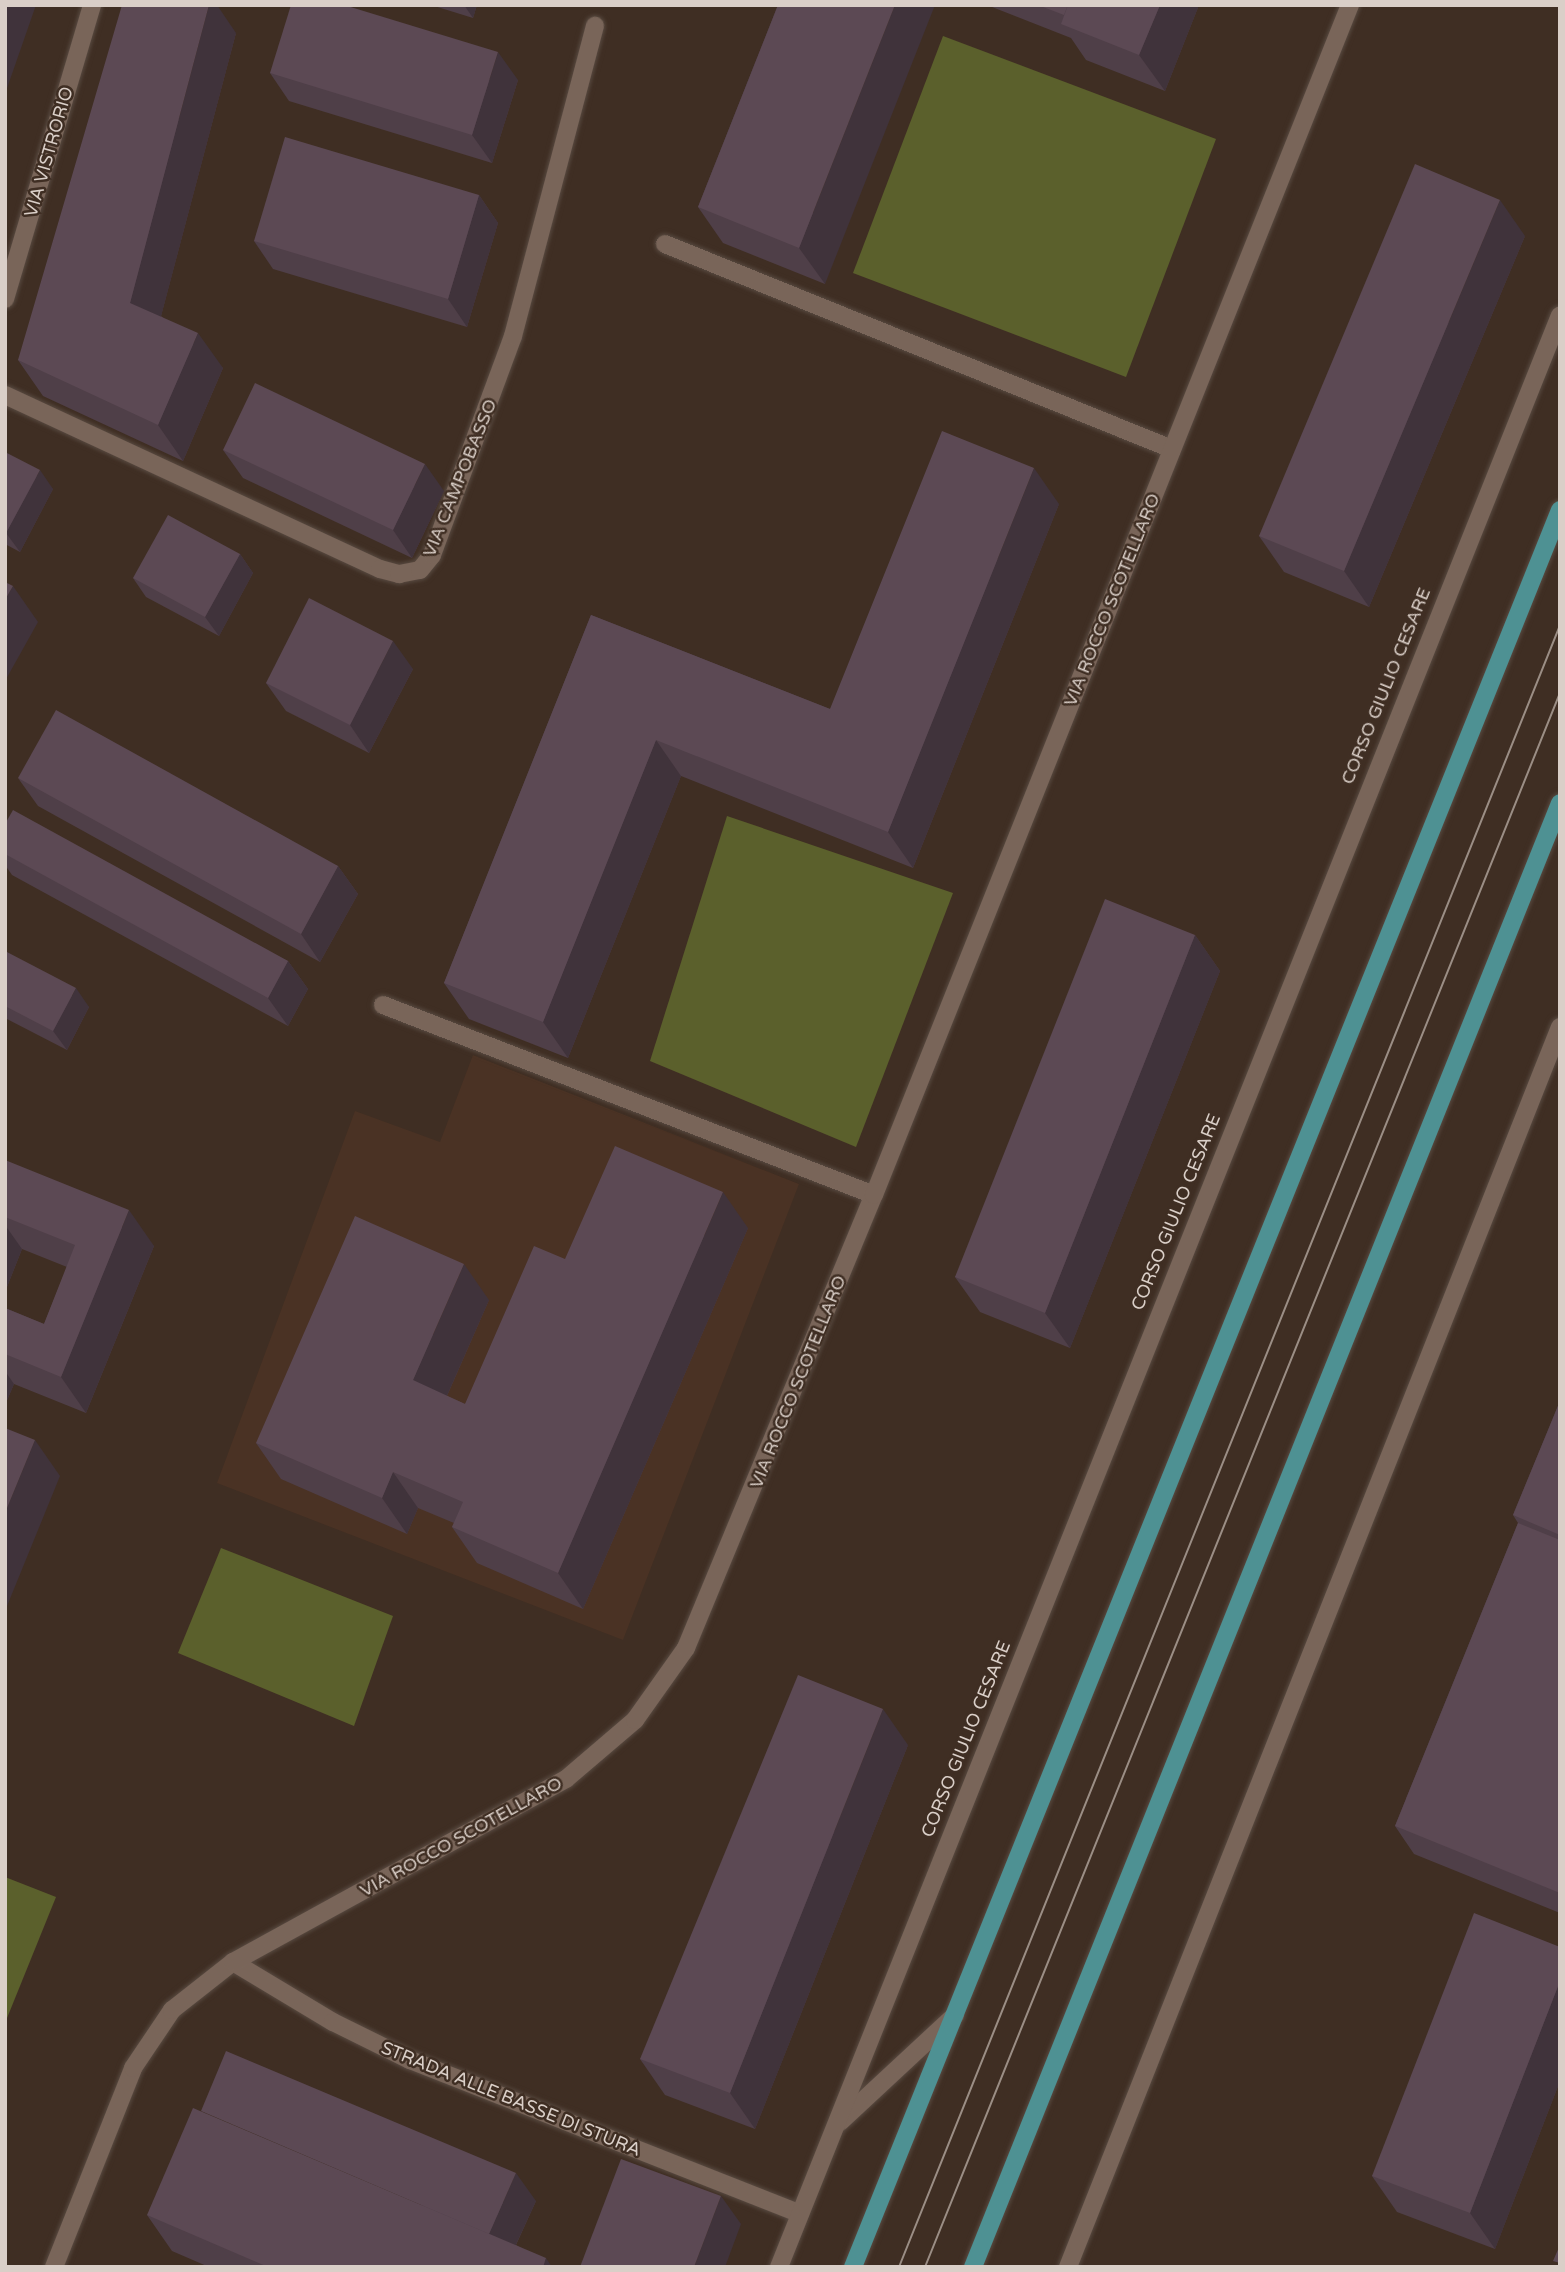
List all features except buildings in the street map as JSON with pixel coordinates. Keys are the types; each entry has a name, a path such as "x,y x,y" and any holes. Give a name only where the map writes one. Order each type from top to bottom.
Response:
{"main road":[{"name":"CORSO GIULIO CESARE","path":"853,2267 1560,510"},
{"path":"973,2267 1560,803"}],"street":[{"name":"VIA VISTRORIO","path":"5,299 92,5"},
{"name":"VIA ROCCO SCOTELLARO","path":"54,2267 142,2051 172,2010 233,1962 545,1793 587,1764 635,1720 675,1667 705,1611 874,1195 1350,5"},
{"name":"VIA CAMPOBASSO","path":"5,395 380,569 399,574 420,570 432,555 513,336 594,26"},
{"path":"665,244 1172,449"},
{"name":"CORSO GIULIO CESARE","path":"779,2267 1560,315"},
{"path":"383,1005 874,1195"},
{"path":"1068,2267 1560,1027"},
{"name":"STRADA ALLE BASSE DI STURA","path":"233,1962 333,2022 410,2060 800,2214"},
{"name":"CORSO GIULIO CESARE","path":"835,2127 955,2015"}],"shaded area":[{"path":"473,1055 799,1184 623,1640 217,1483 355,1111 440,1142"}],"green space":[{"path":"943,36 1216,139 1126,377 853,273"},
{"path":"727,816 953,893 856,1147 650,1061"},
{"path":"221,1548 393,1616 354,1726 178,1653"},
{"path":"5,1877 56,1897 5,2023"}],"tram line":[{"path":"899,2267 1560,625"},
{"path":"925,2267 1560,693"}]}
